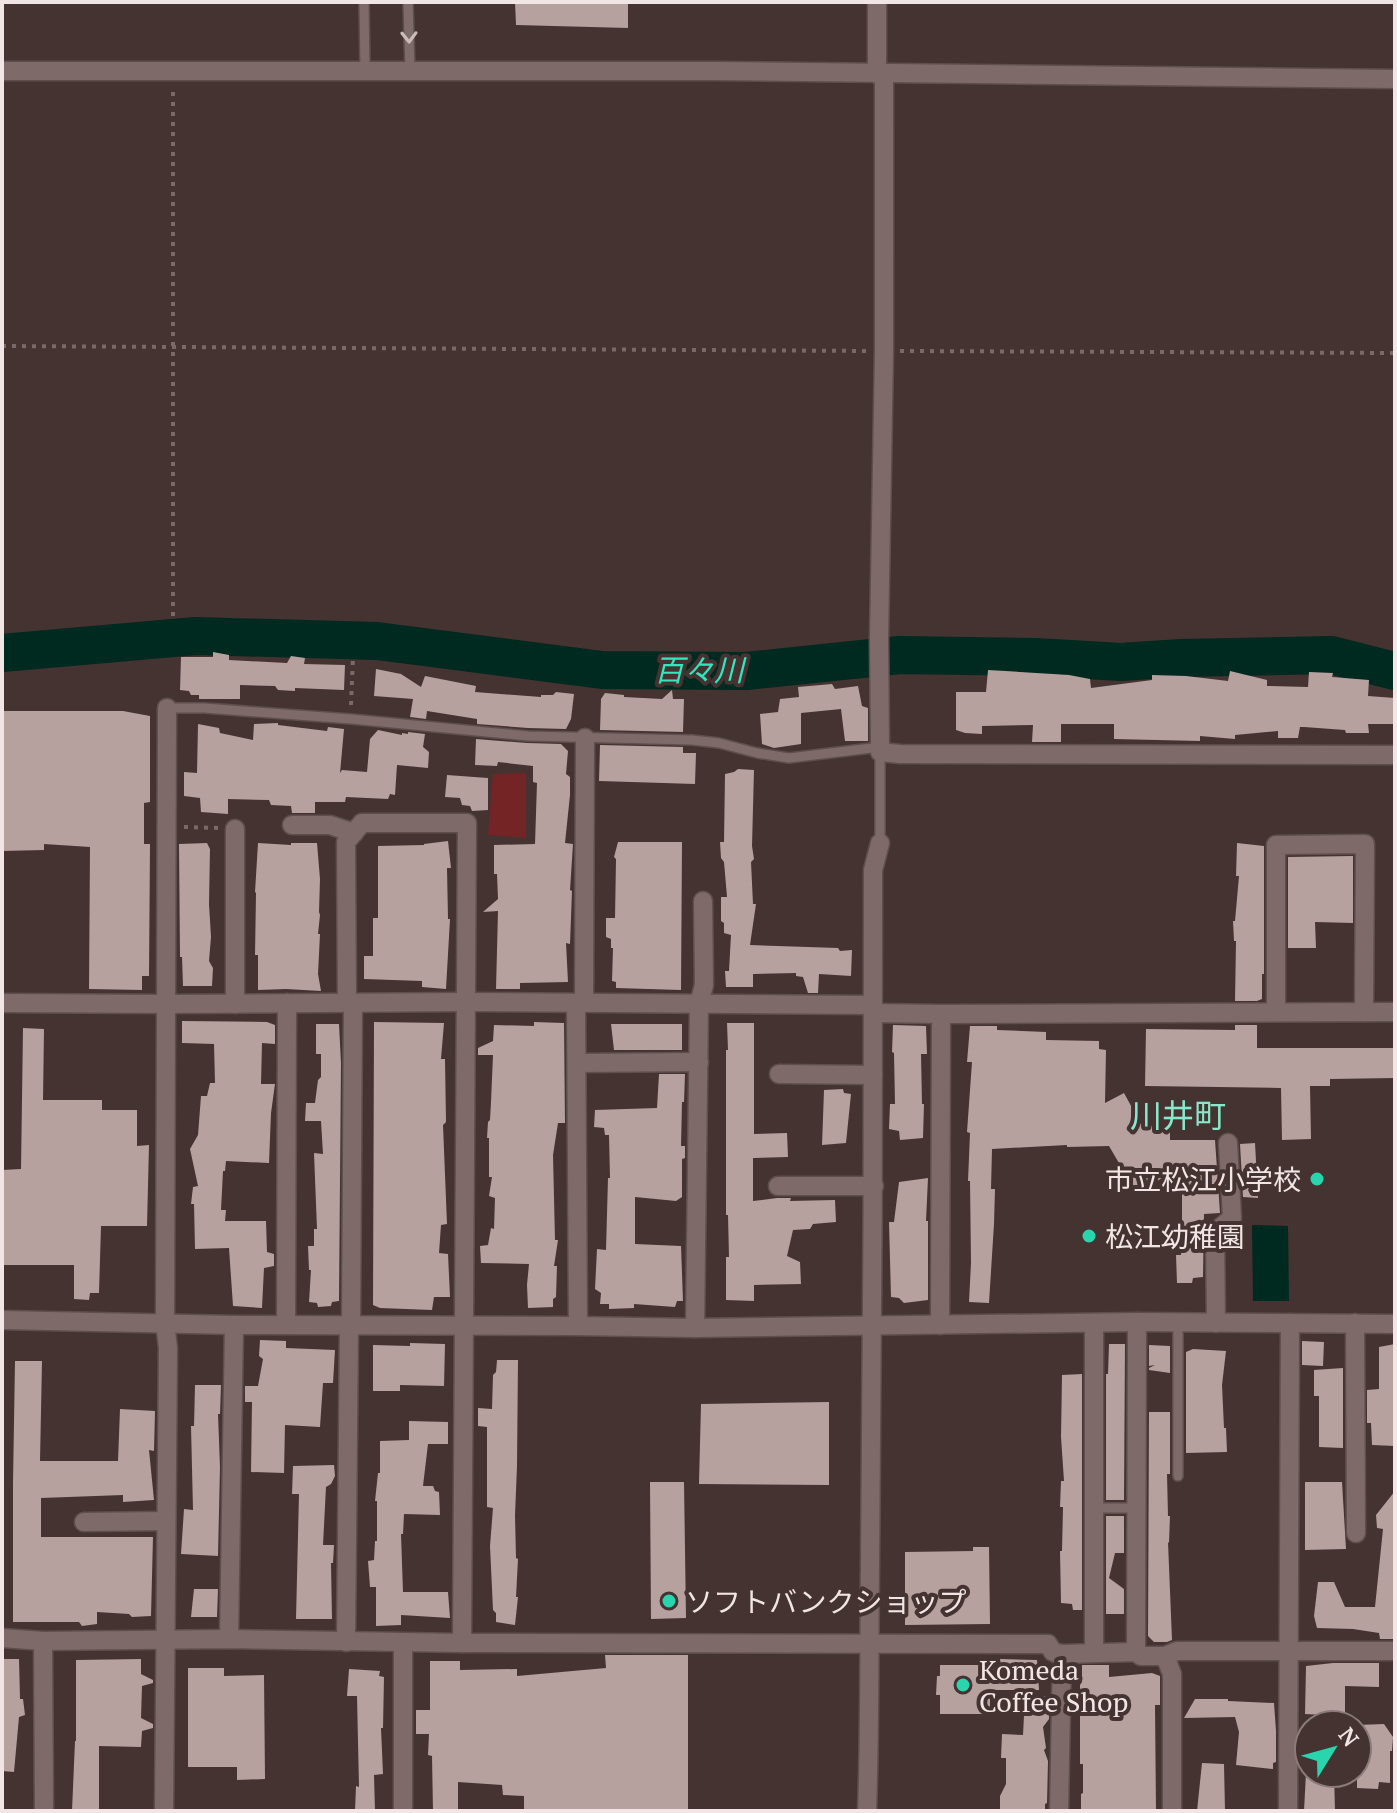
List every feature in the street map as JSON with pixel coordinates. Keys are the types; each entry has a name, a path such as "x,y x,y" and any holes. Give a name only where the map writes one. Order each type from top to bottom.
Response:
{"street":[{"path":"877,2 884,351 880,749 900,754 1395,755"},
{"path":"2,71 715,71 1395,79"},
{"path":"164,1811 168,1348 165,1323 167,708"},
{"path":"578,1326 578,1063 585,738"},
{"path":"346,1642 350,1003 346,842 362,823 467,823 462,1643"},
{"path":"292,825 330,825 354,833"},
{"path":"235,829 235,1004"},
{"path":"867,1811 874,1326 873,870 880,843"},
{"path":"1276,1012 1276,845 1365,844 1364,1012"},
{"path":"695,1328 699,1004 704,985 703,901"},
{"path":"2,1003 699,1004 957,1014 1395,1012"},
{"path":"286,1324 287,1003"},
{"path":"940,1325 941,1025"},
{"path":"578,1063 699,1062"},
{"path":"779,1074 873,1075"},
{"path":"1216,1323 1215,1232 1232,1218 1228,1143"},
{"path":"778,1186 874,1186"},
{"path":"2,1320 695,1328 1137,1322 1395,1324"},
{"path":"1136,1652 1137,1322"},
{"path":"1094,1323 1094,1652"},
{"path":"1288,1811 1290,1323"},
{"path":"1355,1323 1356,1533"},
{"path":"229,1639 234,1325"},
{"path":"84,1522 166,1521"},
{"path":"2,1638 43,1641 229,1639 403,1643 1048,1644 1053,1652 1062,1654 1136,1652 1141,1656 1165,1656 1177,1651 1395,1651"},
{"path":"43,1641 44,1811"},
{"path":"403,1643 403,1811"},
{"path":"1059,1811 1062,1654"},
{"path":"1165,1656 1172,1674 1172,1811"}],"lane":[{"path":"364,2 365,71"},
{"path":"408,2 410,71"},
{"path":"167,708 351,719 528,736 692,740 789,758 880,749 880,843"},
{"path":"1178,1322 1178,1476"},
{"path":"1094,1508 1136,1508"}],"path":[{"path":"173,616 174,71"},
{"path":"2,346 1395,353"},
{"path":"351,719 353,657"},
{"path":"166,826 235,829"}],"shaded area":[{"path":"526,773 526,838 488,835 493,774"},
{"path":"1252,1225 1288,1226 1289,1301 1253,1301"}],"building":[{"path":"515,2 628,2 628,28 516,25"},
{"path":"213,652 229,655 229,660 287,663 291,656 305,658 304,664 345,665 344,690 295,688 295,691 278,690 275,686 240,685 240,699 199,699 199,695 180,690 181,657 213,657"},
{"path":"376,669 401,674 421,687 425,676 476,686 475,692 541,697 556,692 574,694 571,719 566,729 477,724 477,719 427,711 426,719 410,717 413,699 374,696"},
{"path":"988,670 1069,675 1090,679 1091,688 1152,680 1152,675 1228,681 1230,671 1267,680 1267,686 1308,687 1309,672 1333,673 1332,677 1369,680 1368,696 1395,698 1395,724 1368,724 1369,733 1300,727 1298,738 1278,738 1278,731 1235,735 1235,739 1200,736 1200,741 1114,739 1114,724 1061,724 1061,742 1032,742 1033,725 982,726 982,734 956,730 956,692 986,692"},
{"path":"832,684 835,689 858,686 862,706 868,708 868,741 845,741 841,709 801,713 801,744 774,748 762,744 760,714 778,712 780,699 799,697 798,687"},
{"path":"672,690 673,699 684,699 683,732 600,730 601,699 605,693 662,699"},
{"path":"2,711 123,711 150,716 150,802 144,803 144,844 150,844 149,976 142,976 142,990 89,989 90,847 44,844 44,850 2,851"},
{"path":"278,723 327,731 328,727 344,729 340,773 342,770 367,772 370,739 378,730 402,735 408,732 425,734 423,747 429,752 428,768 397,765 395,795 390,794 388,799 346,797 345,802 315,802 315,813 292,813 291,806 271,805 269,800 228,799 228,814 201,812 200,798 184,796 184,772 197,773 198,724 219,728 220,733 253,740 254,724"},
{"path":"476,739 561,744 568,751 566,774 570,777 570,795 565,843 573,844 570,944 566,943 568,982 520,983 520,989 496,989 498,911 483,912 498,899 494,845 535,844 537,783 533,782 533,766 498,762 497,766 475,765"},
{"path":"600,745 683,747 683,753 696,753 695,784 599,781"},
{"path":"738,769 754,770 754,859 751,862 753,904 756,904 750,945 852,950 851,976 819,974 818,993 808,993 803,977 796,976 796,973 753,974 753,987 726,987 725,971 729,971 731,935 724,933 724,923 721,921 721,897 727,897 720,842 724,842 725,774"},
{"path":"447,775 488,778 488,810 472,811 470,806 462,805 460,798 445,797"},
{"path":"448,841 451,868 447,868 450,919 446,989 422,987 422,981 364,979 364,956 373,956 373,918 378,918 378,846"},
{"path":"618,842 682,842 681,990 616,988 616,982 612,981 613,948 611,939 606,937 606,918 615,918 614,857"},
{"path":"207,843 210,849 209,961 213,968 212,986 183,986 179,844"},
{"path":"258,843 317,843 320,879 318,974 321,991 258,990 255,892"},
{"path":"1237,843 1264,846 1264,974 1262,999 1257,1001 1235,1001 1236,941 1233,921 1239,876 1236,876"},
{"path":"1353,856 1353,923 1315,922 1316,948 1288,948 1288,857"},
{"path":"182,1021 267,1022 275,1025 275,1044 262,1043 261,1084 275,1084 269,1163 226,1161 221,1210 226,1210 225,1221 266,1221 267,1252 274,1254 274,1266 264,1268 262,1308 233,1306 229,1248 195,1249 194,1204 191,1204 193,1187 198,1186 190,1149 198,1135 201,1096 207,1096 210,1083 215,1083 214,1044 182,1043"},
{"path":"374,1022 444,1023 441,1059 445,1059 446,1122 443,1125 447,1224 441,1225 439,1253 448,1254 450,1297 434,1297 432,1310 373,1305"},
{"path":"534,1022 564,1023 565,1123 558,1123 553,1155 555,1240 558,1240 554,1266 557,1266 556,1297 553,1307 528,1308 529,1264 481,1263 480,1246 488,1245 491,1228 494,1229 495,1198 489,1196 492,1177 489,1177 487,1138 493,1055 478,1055 478,1048 493,1041 494,1025 534,1026"},
{"path":"727,1023 754,1023 754,1134 787,1133 788,1157 753,1158 753,1201 777,1198 791,1198 790,1201 835,1200 836,1222 793,1230 787,1256 800,1262 801,1284 754,1285 754,1301 726,1300 726,1257 729,1257 726,1215"},
{"path":"316,1024 339,1024 341,1063 339,1301 332,1302 331,1306 318,1307 317,1303 309,1302 311,1270 308,1246 314,1246 314,1229 317,1229 314,1153 323,1154 321,1121 305,1121 306,1103 315,1103 321,1077 321,1054 316,1054"},
{"path":"611,1024 682,1024 682,1050 614,1050"},
{"path":"893,1025 926,1026 927,1054 921,1054 923,1138 900,1140 899,1131 889,1129 890,1104 895,1104"},
{"path":"1235,1025 1257,1025 1257,1048 1395,1048 1395,1078 1330,1079 1330,1086 1310,1086 1311,1139 1282,1140 1281,1088 1145,1086 1146,1029 1235,1030"},
{"path":"970,1026 1046,1032 1046,1040 1099,1041 1099,1049 1106,1050 1105,1103 1124,1093 1142,1126 1170,1125 1170,1140 1215,1140 1220,1213 1204,1214 1203,1277 1193,1278 1192,1283 1177,1283 1176,1255 1181,1255 1182,1226 1179,1167 1137,1194 1109,1146 992,1149 991,1189 995,1189 989,1303 969,1302 970,1133 967,1132 972,1062 967,1062"},
{"path":"23,1028 44,1029 43,1100 102,1100 102,1110 137,1110 137,1146 149,1145 147,1226 101,1226 99,1293 90,1293 89,1300 74,1299 74,1265 2,1265 2,1170 21,1169"},
{"path":"659,1074 685,1074 682,1197 676,1201 635,1197 635,1244 681,1246 683,1301 677,1301 675,1307 634,1304 634,1308 609,1309 609,1304 600,1304 601,1293 595,1289 597,1249 606,1250 610,1178 609,1135 605,1135 604,1128 594,1127 595,1110 657,1108"},
{"path":"843,1089 844,1093 851,1094 846,1143 822,1145 824,1090"},
{"path":"1255,1143 1258,1198 1243,1197 1240,1144"},
{"path":"928,1178 928,1300 904,1303 899,1298 891,1297 889,1222 894,1222 899,1182"},
{"path":"260,1340 286,1341 286,1348 335,1350 333,1383 323,1383 320,1427 285,1425 284,1473 251,1472 252,1402 245,1402 245,1386 258,1386 263,1359 259,1356"},
{"path":"1302,1341 1324,1342 1323,1366 1302,1365"},
{"path":"410,1343 445,1344 444,1386 400,1385 400,1391 373,1391 373,1345 410,1346"},
{"path":"1109,1344 1125,1344 1124,1500 1106,1500 1106,1374"},
{"path":"1395,1344 1395,1446 1372,1445 1371,1423 1367,1423 1367,1390 1379,1389 1379,1347"},
{"path":"1149,1345 1170,1346 1170,1373 1149,1370 1155,1365 1149,1366"},
{"path":"1193,1349 1226,1351 1222,1385 1227,1452 1186,1453 1186,1352"},
{"path":"497,1360 518,1360 515,1515 518,1597 515,1625 496,1622 493,1610 490,1546 493,1508 487,1507 487,1427 478,1426 478,1408 492,1409 493,1375"},
{"path":"15,1361 42,1361 40,1461 118,1461 120,1409 155,1411 154,1451 149,1450 154,1500 123,1502 123,1495 41,1498 41,1537 153,1537 151,1616 132,1617 129,1614 97,1612 97,1624 82,1626 79,1622 13,1622"},
{"path":"1343,1368 1343,1448 1319,1447 1319,1396 1314,1396 1314,1370"},
{"path":"1082,1374 1082,1610 1073,1610 1072,1604 1061,1603 1063,1507 1060,1507 1061,1481 1064,1481 1062,1375"},
{"path":"195,1385 221,1385 218,1414 218,1556 181,1554 184,1509 193,1510 191,1426 194,1426"},
{"path":"829,1402 829,1485 699,1484 701,1404"},
{"path":"1149,1412 1170,1412 1170,1474 1167,1474 1172,1640 1167,1642 1154,1642 1148,1636"},
{"path":"409,1421 448,1422 448,1444 428,1444 423,1486 433,1486 439,1492 440,1515 404,1514 401,1534 403,1592 448,1592 450,1618 401,1615 401,1625 376,1626 376,1587 370,1587 368,1561 374,1560 377,1541 375,1501 380,1473 380,1441 409,1440"},
{"path":"334,1465 335,1476 326,1487 323,1545 334,1545 331,1563 332,1619 296,1619 299,1494 292,1494 293,1466"},
{"path":"650,1482 684,1482 686,1618 651,1619"},
{"path":"1305,1482 1342,1482 1346,1549 1305,1550"},
{"path":"1395,1491 1395,1639 1380,1639 1379,1633 1353,1629 1317,1628 1314,1616 1318,1582 1334,1582 1345,1607 1375,1607 1383,1529 1377,1528 1376,1515"},
{"path":"1106,1516 1124,1516 1124,1553 1115,1553 1109,1578 1124,1589 1124,1614 1106,1614"},
{"path":"973,1547 989,1547 990,1624 905,1625 905,1552 973,1551"},
{"path":"194,1589 218,1589 217,1617 191,1617"},
{"path":"605,1655 688,1655 688,1811 524,1811 524,1796 503,1795 502,1785 458,1782 458,1811 433,1811 429,1734 416,1734 416,1710 430,1710 430,1661 460,1661 460,1670 517,1669 517,1676 606,1668"},
{"path":"2,1659 19,1659 20,1699 23,1699 25,1715 19,1717 14,1772 2,1771"},
{"path":"141,1659 141,1674 153,1683 142,1686 141,1718 153,1724 153,1728 142,1731 141,1747 99,1746 99,1811 72,1811 76,1660"},
{"name":"Komeda Coffee Shop","path":"1000,1659 1037,1660 1039,1690 990,1690 990,1714 940,1714 940,1695 936,1695 940,1665 1001,1665"},
{"path":"1379,1663 1379,1687 1345,1686 1345,1709 1305,1709 1306,1666"},
{"path":"1082,1665 1109,1665 1109,1677 1152,1673 1160,1676 1160,1705 1155,1705 1156,1811 1081,1811"},
{"path":"188,1668 224,1668 224,1676 264,1675 265,1779 237,1780 237,1767 188,1767"},
{"path":"349,1669 380,1671 379,1676 384,1677 381,1728 383,1774 374,1775 375,1811 355,1811 356,1786 359,1787 357,1696 347,1696"},
{"path":"1025,1696 1049,1696 1049,1719 1043,1727 1048,1761 1047,1803 1045,1811 1000,1811 1000,1796 1006,1784 1006,1758 1001,1758 1002,1734 1023,1735"},
{"path":"1195,1699 1274,1703 1276,1762 1273,1769 1236,1765 1239,1732 1235,1717 1184,1718"},
{"path":"1373,1724 1384,1724 1393,1737 1390,1783 1379,1782 1378,1789 1373,1789"},
{"path":"1202,1763 1224,1764 1225,1811 1197,1811"},
{"path":"1305,1789 1334,1789 1335,1811 1304,1811"}],"waterway":[{"name":"百々川","path":"2,653 196,636 377,641 602,670 746,671 900,655 1121,662 1331,655 1395,671"}],"place":[{"name":"市立松江小学校","path":"1317,1179"},
{"name":"松江幼稚園","path":"1089,1236"},
{"name":"ソフトバンクショップ","path":"669,1601"},
{"name":"Komeda Coffee Shop","path":"963,1685"}],"district":[{"name":"川井町","path":"1178,1115"}]}
